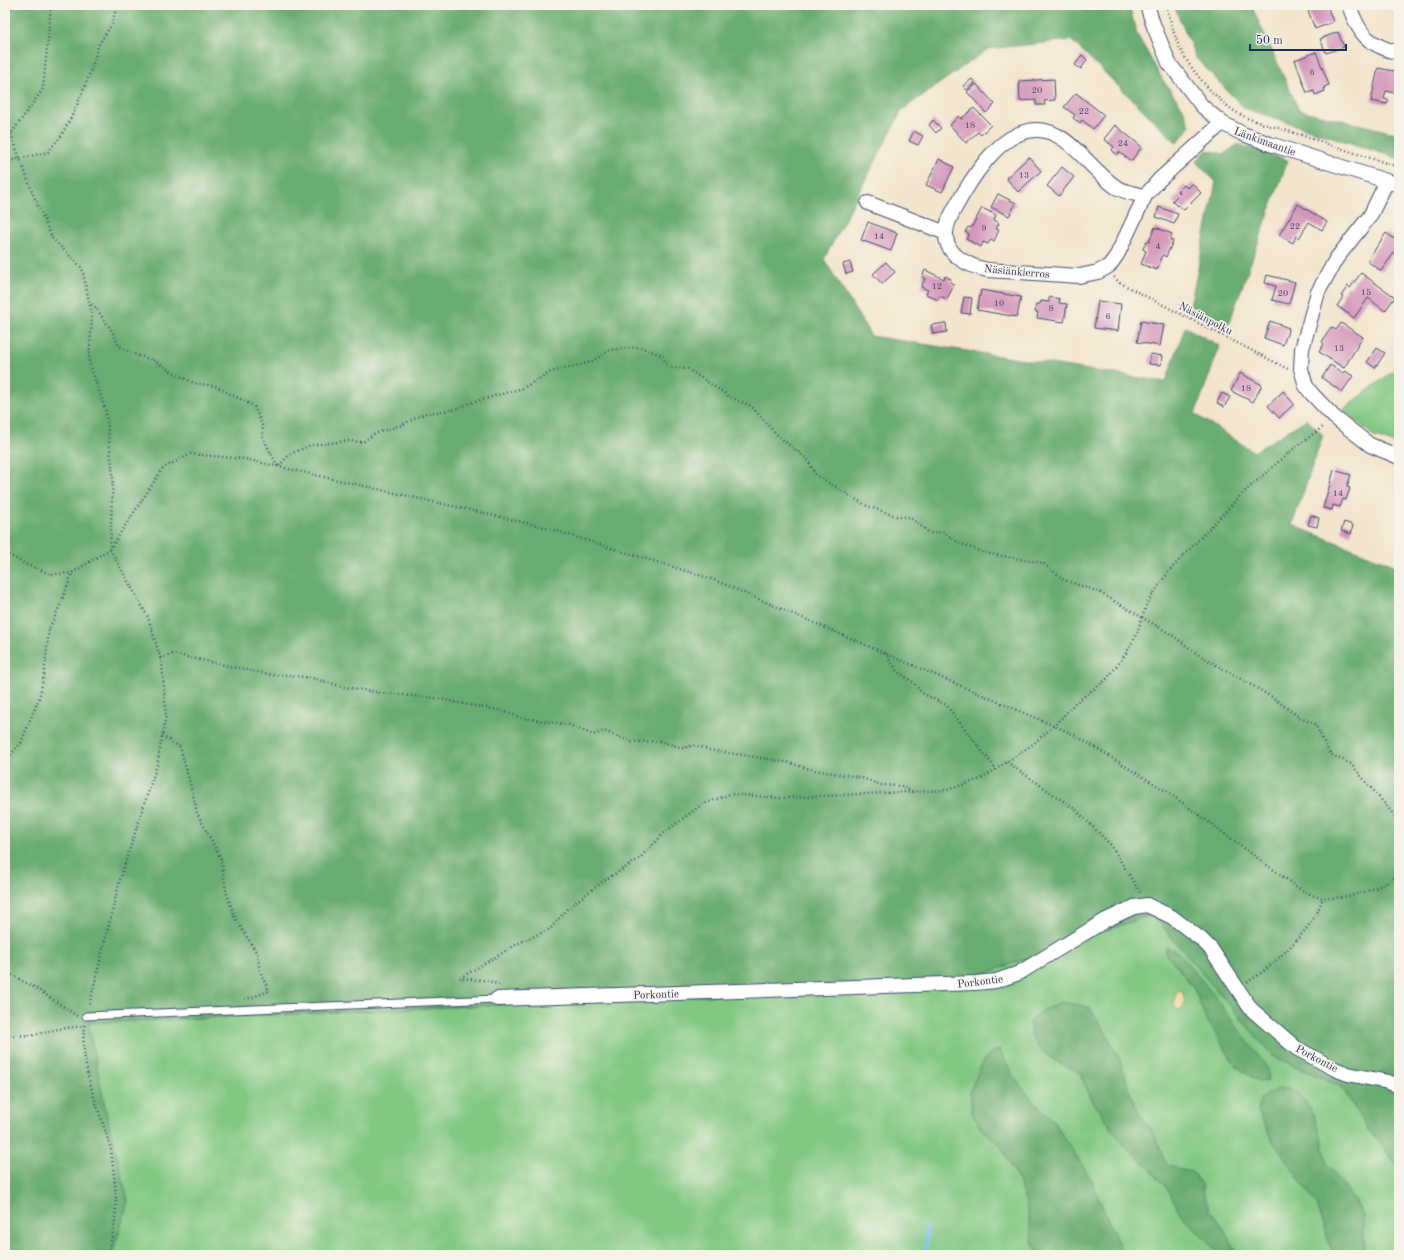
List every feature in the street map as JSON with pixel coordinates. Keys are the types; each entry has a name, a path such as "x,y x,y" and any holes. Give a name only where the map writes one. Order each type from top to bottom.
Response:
{"street":[{"name":"Länkimaantie","path":"1147,5 1168,63 1202,106 1222,123 1243,134 1270,144 1393,183"},
{"path":"1349,5 1357,27 1368,40 1385,49 1399,53"},
{"path":"1104,270 1117,255 1145,196 1159,180 1222,123"},
{"path":"868,203 946,233 953,212 977,171 987,158 1011,139 1029,131 1045,131 1059,136 1117,188 1145,196"},
{"path":"1393,183 1370,216 1336,259 1318,292 1302,349 1301,360 1302,377 1306,386 1334,417 1370,445 1399,457"},
{"name":"Näsiänkierros","path":"946,233 946,240 953,253 963,261 976,268 1072,276 1090,275 1104,270"},
{"name":"Porkontie","path":"500,993 968,984 996,981 1019,973 1106,920 1134,907 1147,905 1172,917 1201,939 1211,949 1251,1009 1296,1048 1335,1069 1348,1074 1388,1082 1399,1086"}],"lane":[{"path":"86,1020 500,993"}],"path":[{"path":"5,135 11,134 43,89 51,5"},
{"path":"5,162 48,152 61,136 74,112 89,76 99,44 112,24 117,5"},
{"path":"1166,5 1178,43 1184,56 1204,83 1223,102 1241,115 1399,167"},
{"path":"11,134 33,194 52,238 82,268 92,316 89,362 106,412 113,476 110,549 148,617 162,664 166,715 157,765 120,879 84,1026 84,1060 91,1090 110,1148 116,1185 116,1213 112,1240 107,1255"},
{"name":"Näsiänpolku","path":"1104,270 1120,283 1302,377"},
{"path":"89,301 96,308 112,331 119,346 134,354 155,361 172,372 194,383 214,386 254,406 263,428 262,436 278,467"},
{"path":"278,467 290,454 311,445 348,441 363,442 374,434 401,425 426,413 453,410 470,403 523,388 551,372 591,362 610,350 640,347 662,355 668,367 688,369 730,397 751,406 778,436 807,459 816,475 867,506 899,517 909,518 930,533 943,532 961,544 985,553 1043,563 1064,580 1099,592 1172,635 1199,655 1272,696 1300,718 1315,724 1330,754 1350,764 1399,821"},
{"path":"500,993 489,981 460,978 519,943 550,930 567,909 602,882 639,859 665,832 701,805 730,794 780,798 947,790 983,778 1033,744 1055,725 1075,703 1106,680 1136,636 1147,603 1169,571 1243,493 1292,450 1315,434 1334,417"},
{"path":"5,553 27,565 51,574 72,573 110,549 164,468 191,454 245,459 548,528 712,579 1055,725 1073,734 1169,793 1301,890 1324,898 1349,896 1389,882 1399,875"},
{"path":"5,761 21,744 39,699 44,675 49,629 61,603 72,573"},
{"path":"884,653 897,671 914,682 922,693 946,705 996,769"},
{"path":"160,658 173,654 272,675 288,674 312,678 344,687 374,692 434,698 500,710 523,718 570,725 593,735 604,731 631,742 660,741 683,748 695,745 709,750 790,763 813,770 859,777 881,785 901,786 914,792"},
{"path":"162,736 180,747 197,813 221,859 226,891 234,918 257,953 260,971 268,991 253,997 238,1000"},
{"path":"1006,762 1076,810 1105,838 1147,905"},
{"path":"1236,987 1253,979 1270,966 1314,918 1324,898"},
{"path":"5,971 86,1020"},
{"path":"5,1036 33,1035 58,1029 84,1026"}],"green space":[{"path":"5,5 1129,5 1137,34 1162,79 1183,108 1190,126 1177,143 1071,40 988,49 902,110 824,259 871,336 1166,382 1185,327 1220,346 1195,414 1254,452 1307,419 1323,435 1292,525 1399,567 1399,1167 1366,1127 1342,1087 1273,1056 1152,914 952,985 88,1023 107,1117 128,1201 112,1255 5,1255"},
{"path":"1174,5 1251,5 1299,110 1399,134 1399,159 1244,108 1196,58"},
{"path":"1238,144 1288,160 1229,323 1190,306 1216,182 1196,162 1207,150 1224,154"},
{"path":"1399,363 1399,445 1375,437 1343,410 1397,368"},
{"path":"1152,914 1273,1056 1342,1087 1366,1127 1399,1167 1399,1255 112,1255 128,1201 107,1117 87,1023 952,985"},
{"path":"1166,947 1179,953 1213,994 1268,1069 1268,1080 1261,1082 1236,1066 1206,1019 1195,991 1176,965 1166,955"},
{"path":"1061,1002 1090,1008 1106,1033 1119,1058 1132,1098 1141,1116 1156,1137 1166,1164 1181,1170 1192,1172 1201,1184 1209,1210 1218,1220 1238,1255 1219,1255 1182,1216 1164,1184 1147,1166 1125,1147 1092,1100 1079,1072 1053,1059 1040,1049 1035,1042 1031,1033 1029,1022 1043,1010"},
{"path":"1000,1050 1013,1076 1032,1099 1052,1119 1090,1177 1122,1255 1040,1255 1033,1244 1026,1203 1017,1178 1000,1144 981,1129 972,1114 970,1091 983,1061 991,1052"},
{"path":"1280,1088 1294,1090 1305,1101 1314,1116 1322,1140 1327,1163 1355,1201 1363,1215 1366,1255 1333,1255 1317,1205 1272,1140 1258,1112 1260,1099"}],"sand":[{"path":"1182,990 1185,1002 1183,1008 1178,1010 1175,1008 1174,1004 1176,994 1177,991"}],"building":[{"path":"1306,5 1327,5 1333,22 1315,29"},
{"path":"1338,32 1344,47 1326,53 1320,39"},
{"path":"1316,52 1329,85 1324,87 1325,91 1315,95 1314,91 1307,93 1295,60"},
{"path":"1082,55 1087,60 1081,69 1075,65"},
{"path":"1378,68 1399,72 1399,94 1386,91 1384,99 1389,100 1387,104 1371,101"},
{"path":"972,79 975,83 967,90 963,86"},
{"path":"1054,79 1055,100 1044,101 1045,105 1036,105 1036,100 1020,101 1019,81"},
{"path":"976,84 995,104 986,113 967,92"},
{"path":"1076,93 1104,115 1093,129 1082,120 1080,123 1073,118 1075,115 1064,107"},
{"path":"974,108 991,125 981,135 978,132 966,143 950,125 959,116 961,119"},
{"path":"933,120 941,128 936,133 929,125"},
{"path":"1115,125 1142,147 1131,161 1119,152 1117,155 1112,150 1114,147 1104,139"},
{"path":"914,131 923,136 918,145 909,141"},
{"path":"1029,157 1041,171 1018,192 1006,178"},
{"path":"939,159 954,167 942,192 926,185"},
{"path":"1062,167 1074,177 1059,196 1047,186"},
{"path":"1192,183 1201,193 1184,210 1172,201 1180,193 1178,191 1184,185 1187,188"},
{"path":"998,194 1016,203 1009,216 991,207"},
{"path":"1298,204 1327,222 1322,230 1309,222 1299,238 1296,236 1293,243 1279,235"},
{"path":"1159,207 1178,214 1174,224 1156,217"},
{"path":"982,208 996,215 994,220 999,223 996,229 999,230 994,241 991,239 988,244 983,242 981,247 966,239 969,234 965,232 968,227 971,228"},
{"path":"868,222 897,233 891,251 861,240"},
{"path":"1155,227 1172,234 1170,240 1173,241 1166,257 1163,255 1157,270 1141,264 1146,251 1143,249 1146,241 1149,242"},
{"path":"1386,233 1399,242 1399,246 1381,271 1367,261"},
{"path":"850,262 853,272 846,274 843,264"},
{"path":"886,262 895,272 882,284 873,274"},
{"path":"925,270 944,279 945,276 951,279 950,282 954,285 947,299 940,296 938,300 926,294 928,290 921,287 925,279 922,277"},
{"path":"1361,273 1395,297 1385,311 1368,298 1354,318 1337,306 1343,297 1341,296 1348,286 1350,288"},
{"path":"1267,275 1295,282 1289,304 1272,300 1276,286 1265,283"},
{"path":"981,290 1021,297 1017,317 977,310"},
{"path":"964,297 972,298 970,314 961,313"},
{"path":"1049,297 1060,299 1059,303 1067,304 1064,322 1037,318 1038,312 1035,312 1036,304 1040,304 1041,301 1049,302"},
{"path":"1098,301 1121,304 1118,331 1094,328"},
{"path":"1141,321 1164,325 1160,346 1137,342"},
{"path":"1270,321 1289,328 1283,345 1264,338"},
{"path":"946,323 947,332 933,334 931,325"},
{"path":"1341,323 1363,337 1344,368 1319,352 1324,344 1322,342 1331,327 1336,330"},
{"path":"1377,348 1385,353 1375,368 1367,362"},
{"path":"1151,354 1162,356 1161,365 1149,364"},
{"path":"1330,365 1343,373 1345,371 1353,376 1342,392 1322,378"},
{"path":"1240,373 1262,385 1253,402 1231,391"},
{"path":"1283,391 1294,404 1279,418 1268,406"},
{"path":"1222,393 1230,397 1224,407 1217,403"},
{"path":"1334,470 1351,475 1347,487 1350,488 1346,500 1343,499 1340,507 1333,505 1332,510 1323,508"},
{"path":"1311,515 1319,518 1317,527 1308,525"},
{"path":"1344,522 1353,525 1351,534 1341,531"}],"waterway":[{"path":"926,1226 926,1248 928,1255"}]}
